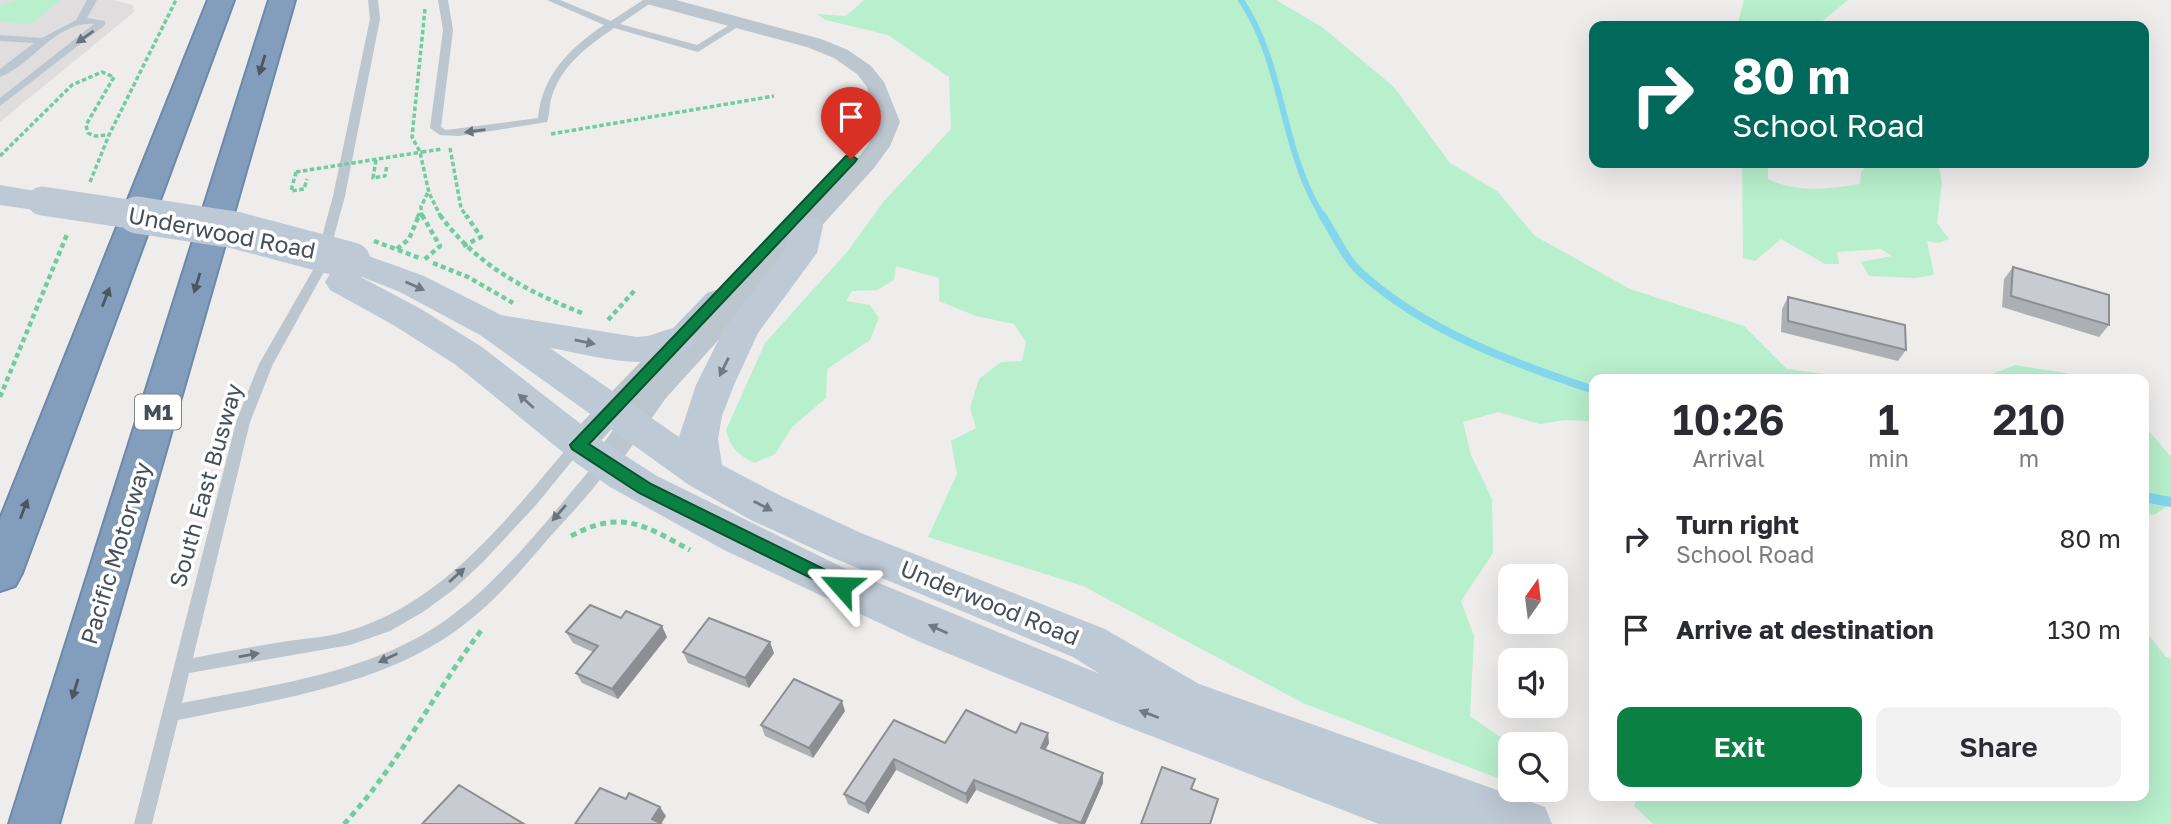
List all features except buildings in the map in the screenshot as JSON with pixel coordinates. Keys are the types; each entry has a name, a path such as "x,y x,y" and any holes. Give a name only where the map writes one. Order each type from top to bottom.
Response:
{"highway":[{"path":"0,573 221,0"},
{"name":"Pacific Motorway","path":"34,824 282,0"}],"main road":[{"name":"Underwood Road","path":"0,195 39,212 141,232 248,251 355,261 412,284 507,316 621,416 703,474 766,508 846,545 1089,643 1184,700 1439,816"},
{"name":"Underwood Road","path":"0,222 39,212"},
{"path":"703,474 698,439 703,416 715,385 742,328 800,253 807,226"},
{"name":"Underwood Road","path":"355,261 438,332 591,454 632,481 818,575 958,638 1152,716 1439,816 1527,824"},
{"path":"507,316 637,350 653,350 678,338"}],"street":[{"path":"621,416 656,391 866,163 879,146 889,122 877,86 864,70 841,54 814,43 652,0"},
{"path":"591,454 678,338 851,159 863,143 882,103"}],"lane":[{"path":"81,20 92,0"},
{"name":"South East Busway","path":"143,824 243,422 266,364 319,270 332,225 375,19 373,0"},
{"path":"443,0 448,30 435,128 444,133 543,120 543,99 562,67 612,24 652,0"},
{"path":"552,0 612,24 698,49 706,41 739,23"},
{"path":"0,74 45,41 81,20 97,20 102,25 0,103"},
{"path":"0,38 45,41"},
{"path":"182,667 352,638 405,615 437,593 515,519 591,454"},
{"path":"172,713 370,667 434,637 479,602 591,454"}],"path":[{"path":"426,0 412,137 422,152 428,192 450,231 463,246 533,294 594,317"},
{"path":"0,156 72,85 102,72 114,77 86,125 88,133 96,136 108,135"},
{"path":"542,135 774,96"},
{"path":"307,178 304,189 291,191 296,172 452,148 461,208 481,237 463,246"},
{"path":"376,160 373,178 385,176 387,165"},
{"path":"424,260 440,246 420,214 419,204 428,192"},
{"path":"355,261 397,249 410,239 413,224 420,214"},
{"path":"397,249 468,277 507,316"},
{"path":"607,321 636,289"},
{"path":"568,538 607,519 623,519 640,524 690,550"},
{"path":"344,824 383,780 462,654 491,620"}],"shaded area":[{"path":"0,0 113,0 133,5 134,12 0,122"}],"green space":[{"path":"17,0 60,0 31,24 0,22 0,6"},
{"path":"864,0 1276,0 1322,27 1394,87 1450,163 1497,191 1535,236 1630,289 1744,326 1787,369 1824,374 1589,374 1589,423 1565,420 1540,424 1498,412 1463,422 1471,455 1492,499 1493,553 1461,601 1474,636 1470,716 1498,736 1498,778 1303,703 1083,586 928,537 957,474 951,441 976,428 970,408 979,379 1001,362 1022,361 1026,342 1014,324 976,316 939,301 939,278 896,266 894,280 877,290 852,291 846,301 870,305 879,318 870,340 827,369 826,398 792,427 775,454 754,463 736,450 726,430 765,343 847,252 884,201 951,129 949,77 888,35 826,20 817,14 846,16"},
{"path":"1744,0 1848,0 1823,21 1738,21"},
{"path":"1742,168 1768,168 1768,179 1813,189 1860,184 1861,172 1865,168 1939,168 1942,182 1937,223 1949,239 1938,243 1927,241 1934,275 1915,278 1869,276 1861,262 1892,256 1881,249 1837,252 1839,264 1825,264 1781,239 1755,261 1743,258"},
{"path":"2015,365 2067,374 1992,374"},
{"path":"2149,431 2171,457 2171,504 2154,515 2149,514"},
{"path":"2149,635 2166,657 2171,658 2171,824 1653,824 1634,806 1636,801 2149,801"}],"waterway":[{"path":"1241,0 1266,51 1299,165 1309,192 1323,217"},
{"path":"1322,215 1355,267 1386,294 1413,312 1471,343 1589,388"},
{"path":"2149,498 2171,502"}],"route":[{"path":"841,586 645,488 578,445 851,159"}]}
